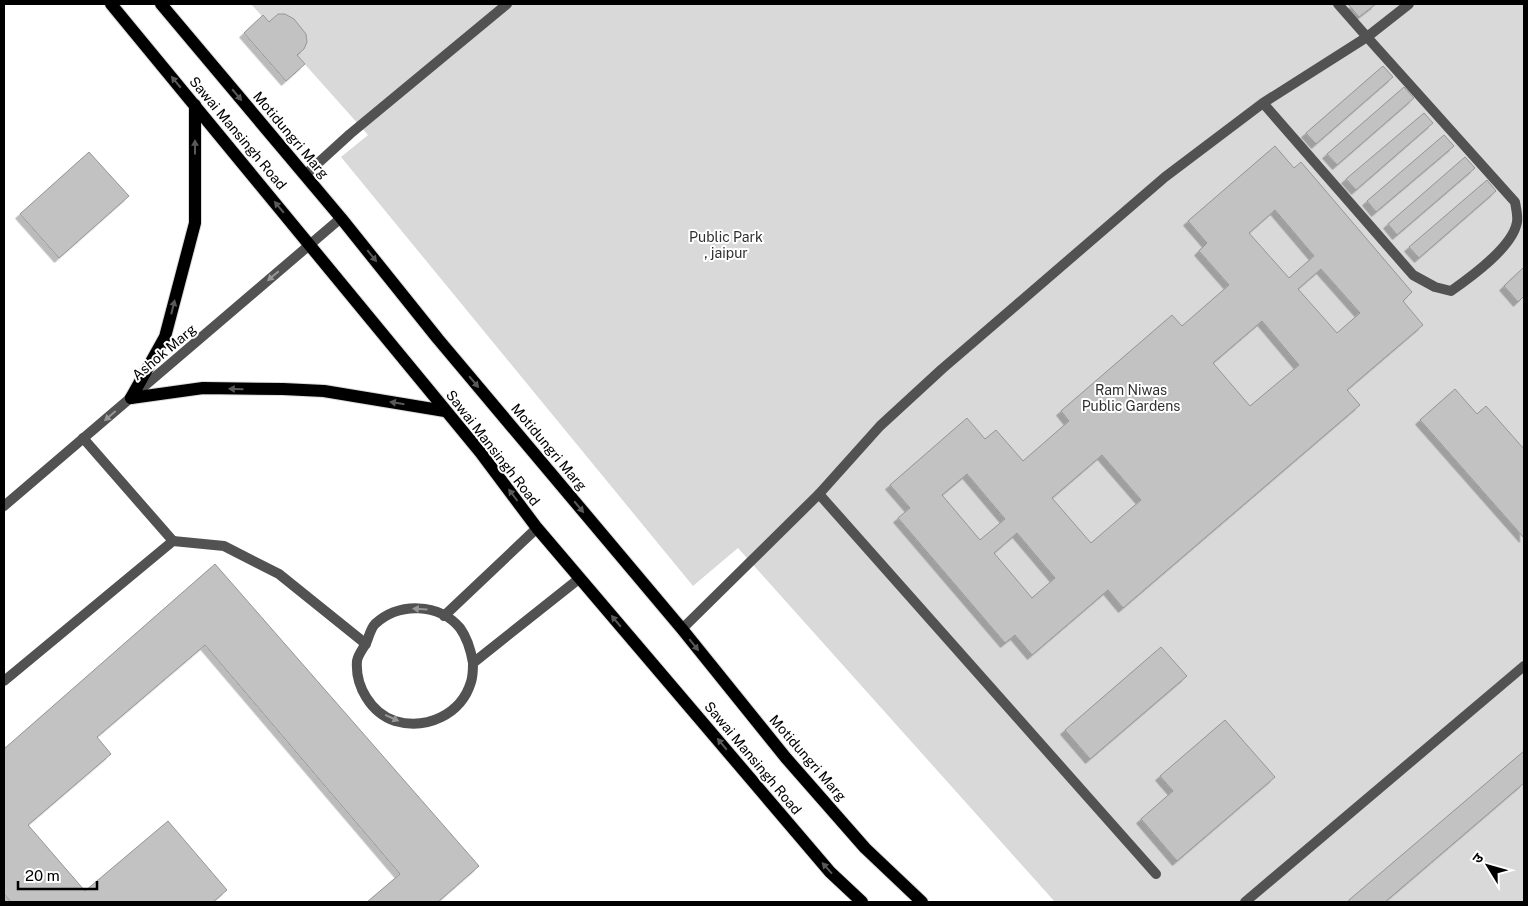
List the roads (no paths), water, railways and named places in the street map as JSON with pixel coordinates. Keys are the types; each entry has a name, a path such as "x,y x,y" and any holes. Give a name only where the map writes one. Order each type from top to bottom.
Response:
{"main road":[{"name":"Sawai Mansingh Road","path":"111,4 480,452 537,528 830,872 862,902"},
{"name":"Motidungri Marg","path":"161,4 341,218 438,339 682,629 792,765 865,848 922,902"},
{"path":"130,398 166,337 195,222 195,105"},
{"path":"130,398 203,388 282,389 324,391 446,411"}],"street":[{"path":"305,175 350,134 508,4"},
{"path":"1263,103 1413,275 1435,287 1451,292 1477,273 1507,243 1517,222 1516,202 1338,4"},
{"path":"682,629 819,494 880,426 942,369 1165,177 1263,103 1367,37 1409,4"},
{"name":"Ashok Marg","path":"4,506 341,218"},
{"path":"83,438 173,541 224,546 279,574 366,644"},
{"path":"819,494 1156,874"},
{"path":"444,616 537,528"},
{"path":"4,681 173,541"},
{"path":"473,663 580,578"},
{"path":"407,608 425,608 444,616 459,628 469,644 473,663 471,682 462,700 448,714 431,722 412,724 393,720 377,710 365,696 358,678 357,659 366,644 373,625 389,614 407,608"},
{"path":"1245,902 1524,666"}],"park label":[{"name":"Public Park , jaipur","path":"726,246"},
{"name":"Ram Niwas Public Gardens","path":"1131,398"}]}
